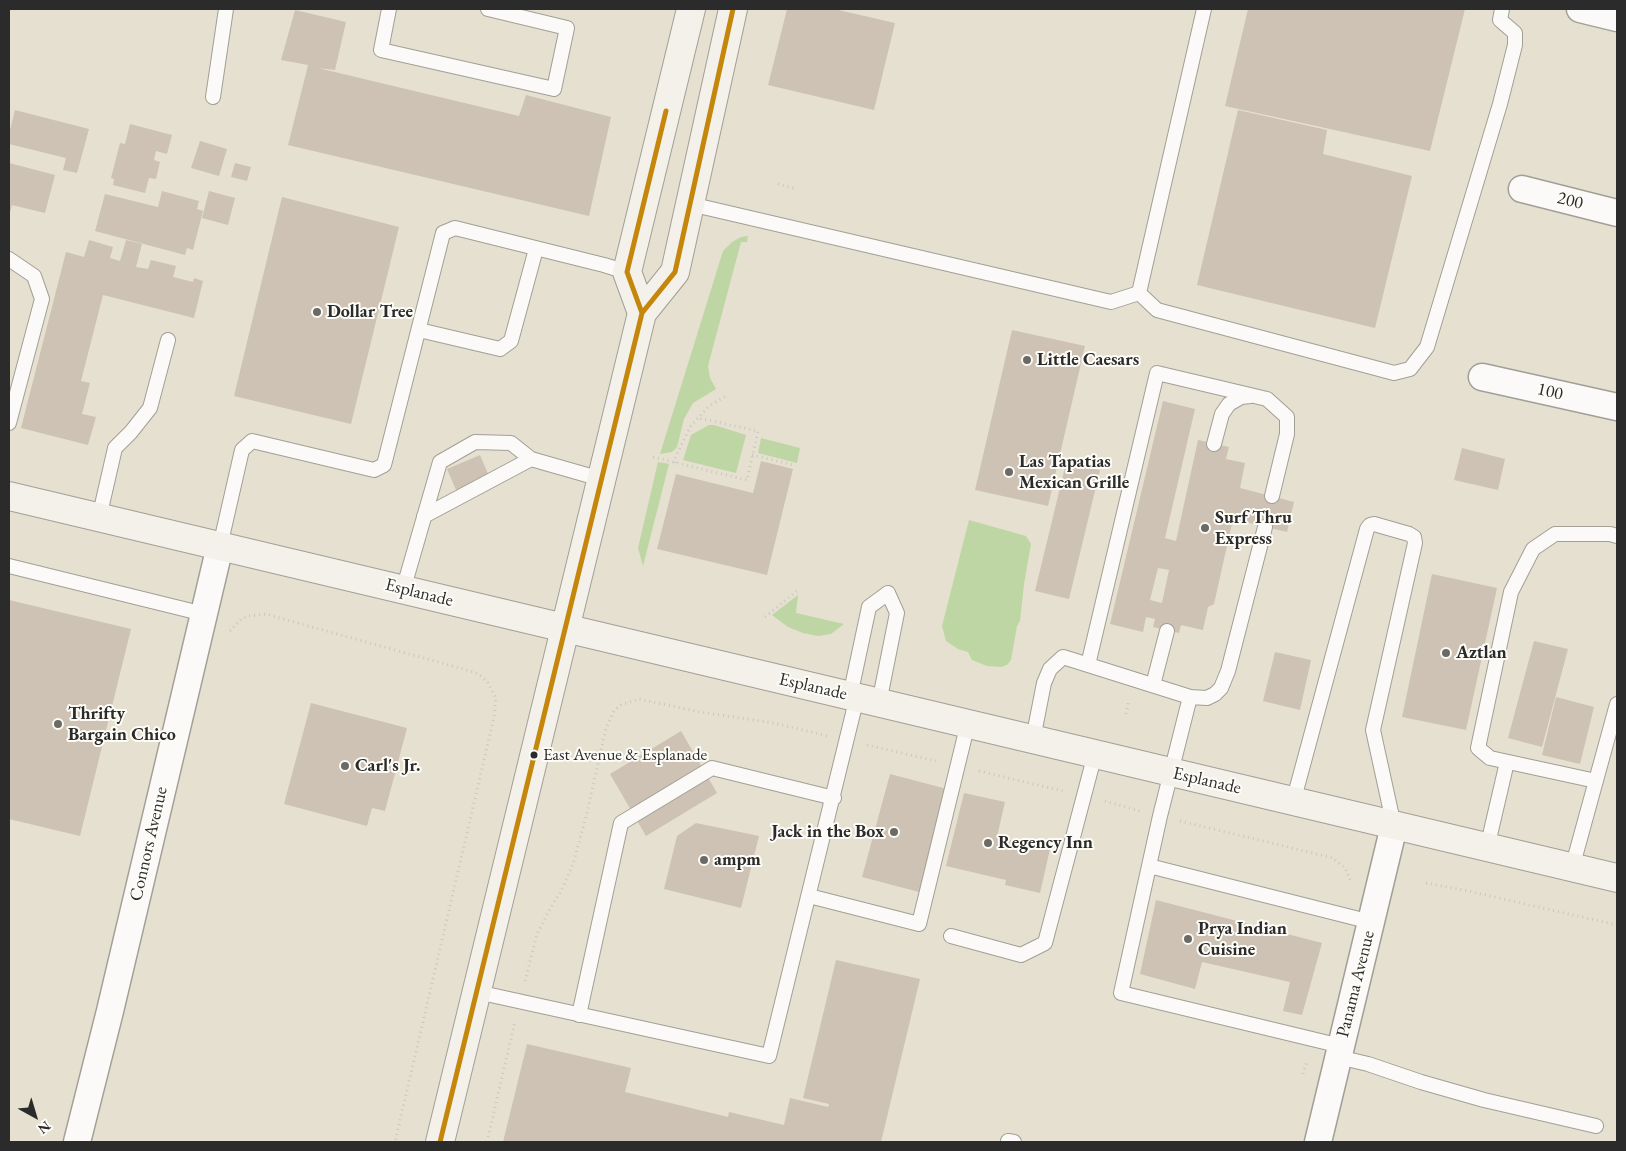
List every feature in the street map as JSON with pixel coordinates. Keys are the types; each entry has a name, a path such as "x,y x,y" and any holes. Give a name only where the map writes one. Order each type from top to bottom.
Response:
{"main road":[{"path":"642,313 627,272 691,9"},
{"path":"440,1142 642,313 675,272 733,9"},
{"name":"Esplanade","path":"9,496 1617,878"}],"street":[{"path":"1580,9 1617,18"},
{"name":"200","path":"1522,189 1617,213"},
{"name":"100","path":"1482,377 1617,407"},
{"name":"Connors Avenue","path":"77,1142 110,1011 220,546"},
{"name":"Panama Avenue","path":"1318,1142 1394,826"}],"lane":[{"path":"213,97 226,9"},
{"path":"389,9 381,50 554,89 567,28 488,9"},
{"path":"1139,293 1204,9"},
{"path":"1139,293 1157,310 1394,373 1410,369 1427,347 1500,104 1515,45 1515,33 1500,20 1502,9"},
{"path":"690,204 1111,302 1139,293"},
{"path":"220,546 242,450 252,441 374,470 384,465 443,233 455,228 627,272"},
{"path":"419,330 500,349 510,341 536,249"},
{"path":"9,259 34,276 42,299 13,391 9,423"},
{"path":"99,518 114,448 131,432 150,408 168,340"},
{"path":"1088,665 1157,373 1267,399 1287,417 1287,434 1272,496"},
{"path":"1214,444 1222,414 1230,404 1241,397 1256,396"},
{"path":"403,590 440,462 475,442 511,443 531,459 601,479"},
{"path":"424,516 531,459"},
{"path":"1293,802 1367,529 1370,525 1374,524 1409,534 1414,537 1415,543 1373,730 1394,826"},
{"path":"1033,739 1044,682 1050,669 1062,658 1190,697 1207,698 1215,694 1221,688 1228,672 1265,527"},
{"path":"1596,782 1490,758 1478,748 1511,592 1533,549 1555,534 1610,534 1617,536"},
{"path":"9,566 204,614"},
{"path":"477,992 769,1056 834,798 862,699 897,613 888,593 869,607 862,699"},
{"path":"1153,685 1168,630"},
{"path":"1190,697 1149,866 1121,993 1339,1052 1421,1082 1484,1100 1596,1126"},
{"path":"1572,868 1617,704"},
{"path":"809,896 918,924 968,724"},
{"path":"951,936 1021,955 1044,942 1095,754"},
{"path":"1487,848 1507,762"},
{"path":"579,1015 621,823 712,768 834,798"},
{"path":"1149,866 1371,922"}],"path":[{"path":"778,184 796,188"},
{"path":"675,462 675,458 690,427 708,407 727,395"},
{"path":"653,457 747,480 758,431 698,418"},
{"path":"752,455 794,465"},
{"path":"765,617 798,590"},
{"path":"228,632 241,619 249,616 271,616 474,672 488,683 496,698 494,717 395,1142"},
{"path":"1126,714 1131,694"},
{"path":"1426,883 1617,926"}],"green space":[{"path":"748,236 747,242 741,242 708,366 710,378 716,389 693,403 684,419 677,447 672,452 660,454 723,251 732,242 741,237"},
{"path":"709,425 746,435 736,473 683,460 691,435"},
{"path":"761,438 800,448 797,463 758,453"},
{"path":"658,462 669,464 643,566 638,548"},
{"path":"969,520 1026,536 1031,544 1020,621 1017,626 1011,660 1007,665 1001,667 987,666 972,660 968,652 958,649 946,641 942,626"},
{"path":"798,595 796,613 844,624 831,634 818,636 788,627 772,615"}],"building":[{"path":"787,9 834,9 895,23 874,110 768,85"},
{"path":"1248,9 1465,9 1430,151 1225,106"},
{"path":"295,10 346,22 335,70 318,68 519,116 526,95 611,117 589,216 288,145 308,65 281,60"},
{"path":"15,110 89,129 77,173 63,170 66,158 9,144 9,134"},
{"path":"1238,110 1327,130 1323,154 1412,176 1375,328 1197,285"},
{"path":"130,124 172,135 167,154 156,151 154,160 160,162 156,179 149,178 145,193 113,185 114,179 111,178 120,143 125,144"},
{"path":"200,141 227,149 219,176 191,168"},
{"path":"9,163 55,175 45,213 12,205 9,216"},
{"path":"235,163 251,167 247,181 231,177"},
{"path":"162,191 199,201 197,209 203,211 193,250 187,248 185,255 95,231 105,194 158,207"},
{"path":"209,191 235,198 228,225 202,218"},
{"name":"Dollar Tree","path":"282,197 399,227 351,424 234,396"},
{"path":"89,240 113,247 110,258 120,261 126,240 142,244 136,267 148,269 151,260 176,266 173,277 193,282 194,278 203,281 194,318 103,295 81,381 90,383 82,414 96,417 88,445 21,428 66,252 84,257"},
{"path":"1012,330 1085,346 1048,506 975,490"},
{"path":"1163,401 1195,409 1165,538 1176,541 1198,440 1229,447 1226,459 1245,463 1240,488 1294,502 1287,532 1233,519 1214,604 1208,607 1203,630 1181,625 1179,633 1153,627 1155,619 1146,617 1143,632 1110,624","holes":["1158,568 1169,570 1162,603 1150,600"]},
{"path":"1462,448 1505,459 1498,490 1454,480"},
{"path":"480,455 489,476 456,490 447,469"},
{"path":"761,461 793,469 767,575 657,549 676,474 753,493"},
{"path":"1066,463 1100,470 1069,599 1035,591"},
{"path":"1432,574 1497,588 1466,730 1402,717"},
{"name":"Thrifty Bargain Chico","path":"9,600 131,629 80,836 9,819"},
{"path":"1534,641 1568,649 1542,747 1508,738"},
{"path":"1275,652 1311,660 1300,710 1263,701"},
{"path":"1556,697 1594,707 1580,764 1542,755"},
{"name":"Carl's Jr.","path":"311,703 407,728 385,811 372,808 367,826 284,804"},
{"path":"681,731 717,793 646,836 610,774"},
{"path":"890,774 947,789 919,892 862,877"},
{"name":"Regency Inn","path":"964,793 1005,802 997,837 1050,849 1040,893 1005,885 1006,880 946,866"},
{"path":"696,823 759,836 741,908 664,889 677,836"},
{"path":"1156,900 1322,943 1302,1015 1283,1011 1290,982 1202,962 1195,989 1140,974"},
{"path":"836,960 920,979 881,1142 503,1142 527,1044 631,1068 625,1092 728,1117 729,1112 784,1125 790,1098 828,1107 829,1104 803,1098"}],"transit line":[{"path":"440,1142 642,313 675,272 733,9"},
{"path":"642,313 627,272 666,111"}],"place":[{"name":"Dollar Tree","path":"317,312"},
{"name":"Little Caesars","path":"1027,360"},
{"name":"Las Tapatias Mexican Grille","path":"1009,472"},
{"name":"Surf Thru Express","path":"1205,528"},
{"name":"Aztlan","path":"1446,653"},
{"name":"Thrifty Bargain Chico","path":"58,724"},
{"name":"East Avenue & Esplanade","path":"534,755"},
{"name":"Carl's Jr.","path":"345,766"},
{"name":"Jack in the Box","path":"894,832"},
{"name":"Regency Inn","path":"988,843"},
{"name":"ampm","path":"704,860"},
{"name":"Prya Indian Cuisine","path":"1188,939"}]}
